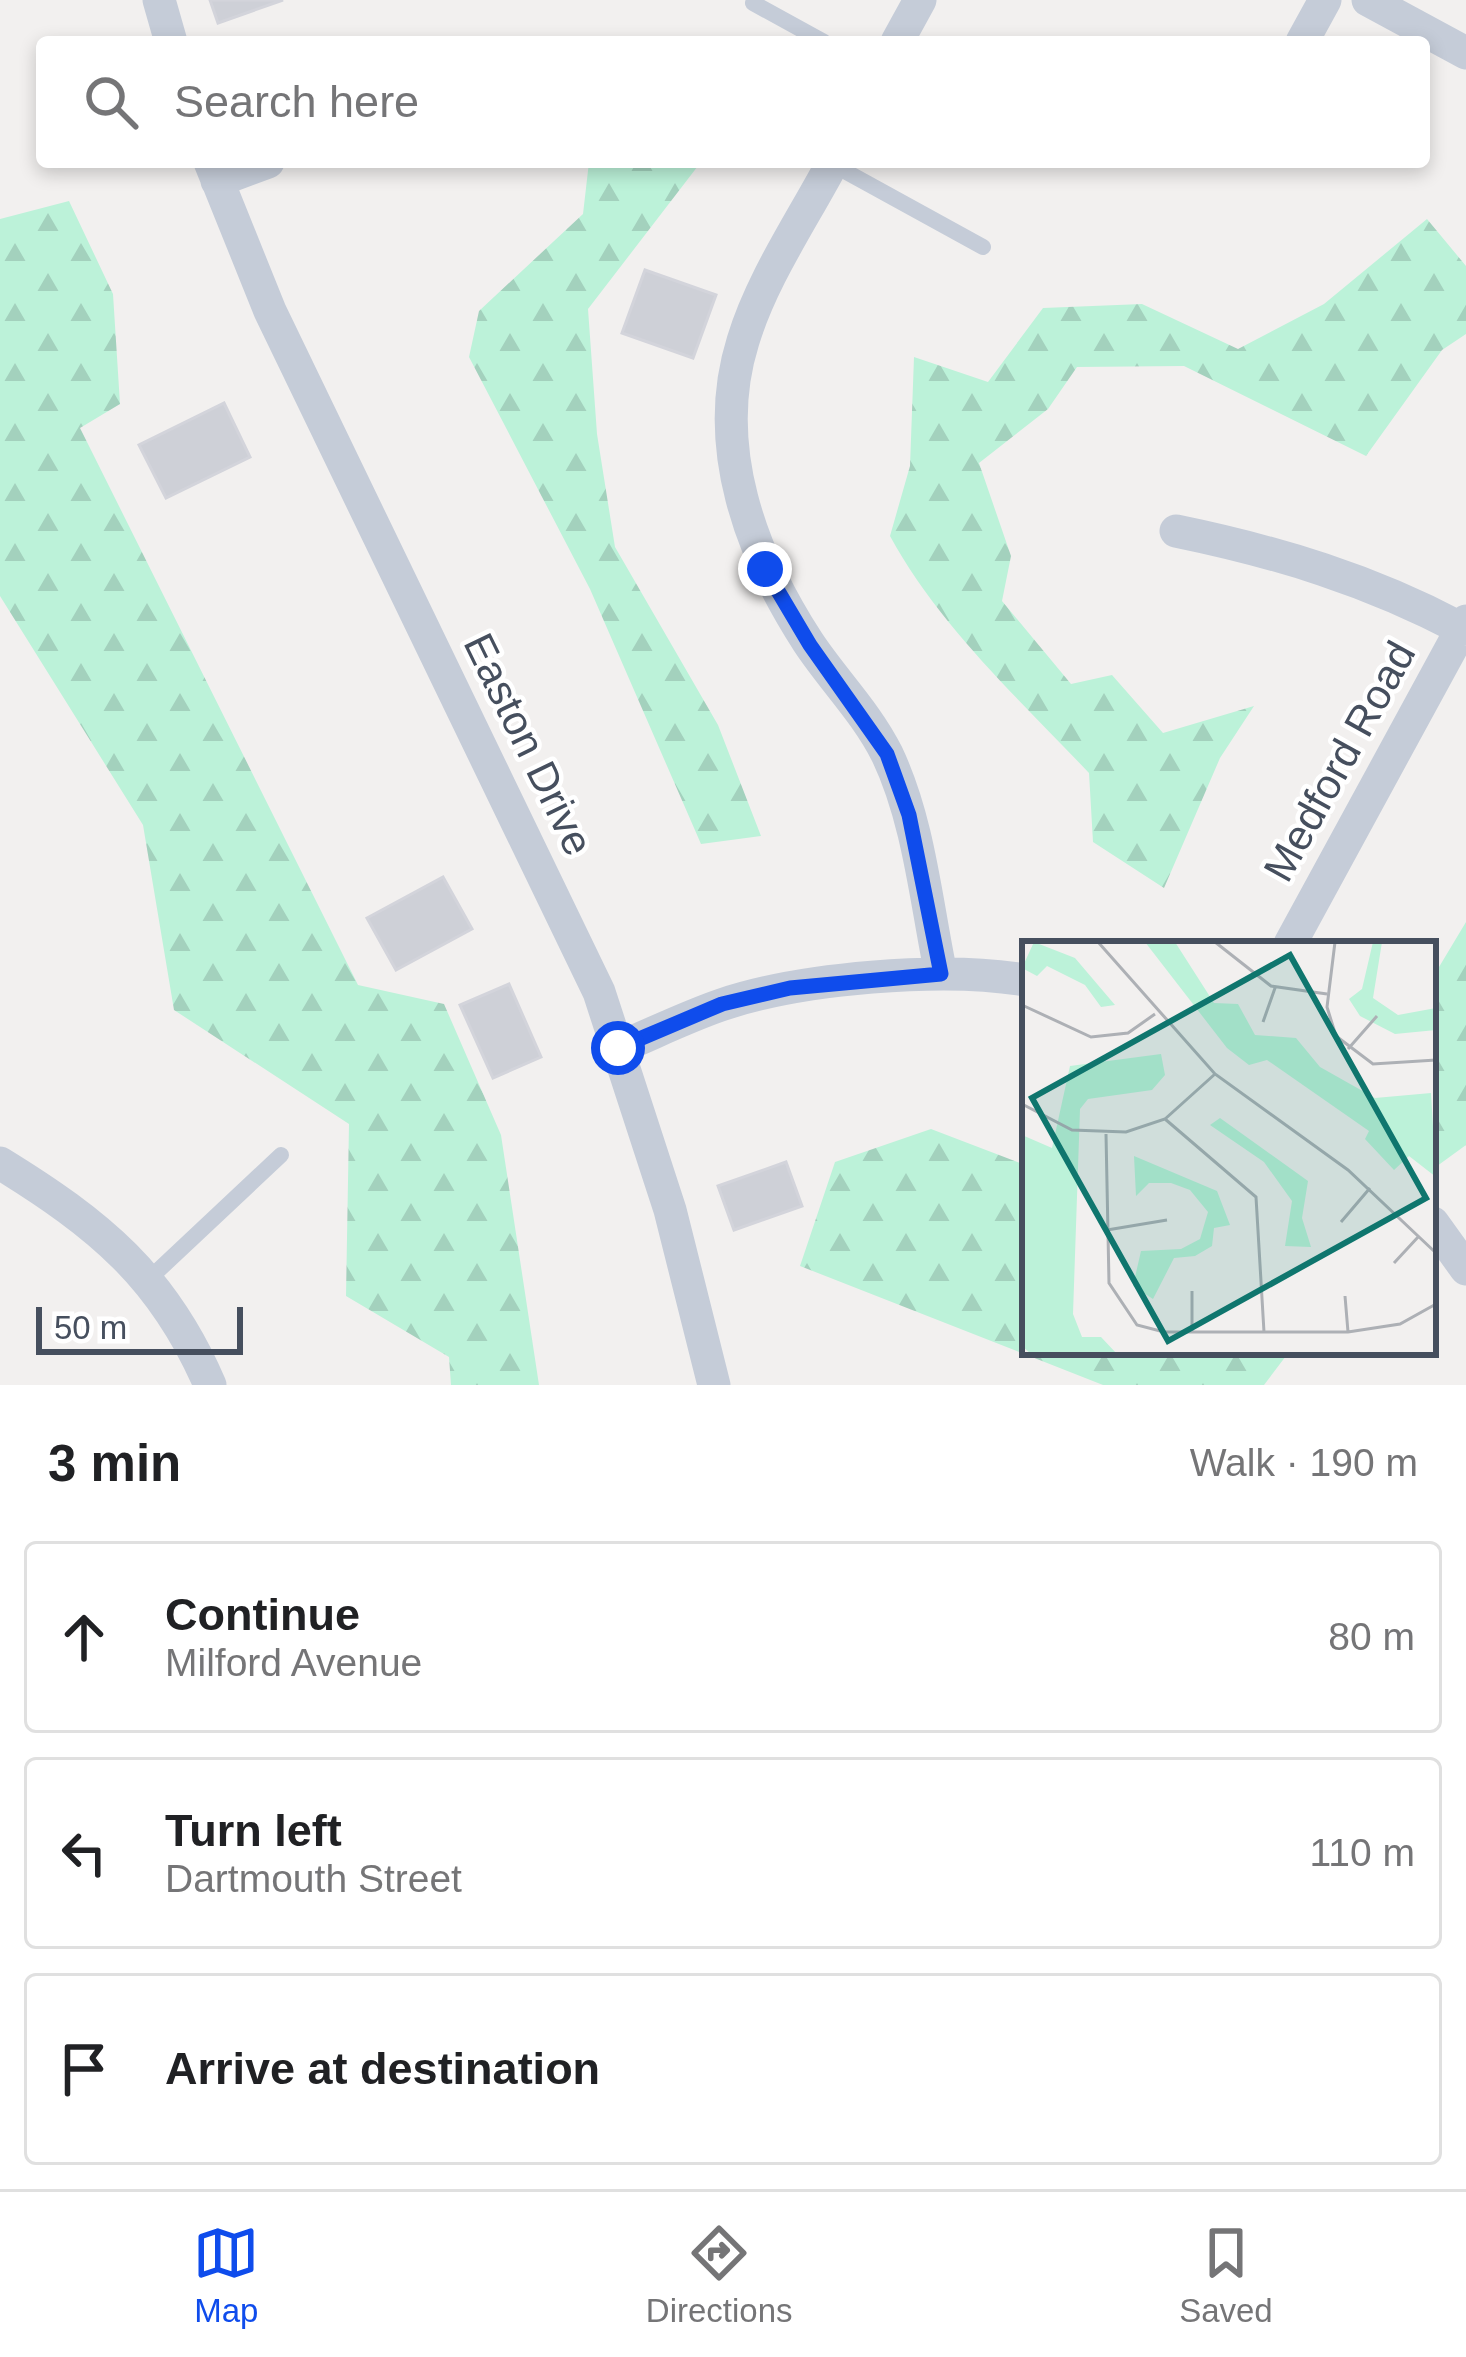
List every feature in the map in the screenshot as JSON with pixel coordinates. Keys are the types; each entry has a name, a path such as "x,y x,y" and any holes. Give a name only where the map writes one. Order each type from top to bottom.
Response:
{"street":[{"path":"159,0 169,36"},
{"path":"900,36 920,0"},
{"path":"1305,36 1325,0"},
{"path":"1368,0 1466,53"},
{"path":"830,168 741,344 732,415 734,464 745,519 765,569 810,645 887,754 909,815 941,974"},
{"name":"Easton Drive","path":"214,172 270,311 599,992 670,1210 714,1385"},
{"path":"1176,531 1310,562 1390,590 1464,625"},
{"name":"Medford Road","path":"1292,941 1464,625"},
{"path":"618,1048 722,1004 790,988 941,974 1022,980"},
{"path":"0,1163 64,1202 119,1247 149,1279 189,1336 210,1385"},
{"path":"1436,1227 1466,1269"}],"lane":[{"path":"753,3 813,36"},
{"path":"842,168 983,247"},
{"path":"149,1279 281,1155"}],"green space":[{"path":"588,168 696,168 588,309 597,434 615,547 718,725 761,836 701,844 590,589 469,357 479,311 583,214"},
{"path":"69,201 113,294 120,404 80,428 358,985 444,1004 501,1135 539,1385 451,1385 449,1357 346,1296 349,1124 174,1010 143,825 0,596 0,219"},
{"path":"1427,219 1466,266 1466,334 1442,350 1366,456 1184,366 1077,367 1048,409 979,463 1011,556 1002,601 1071,684 1112,675 1163,733 1254,706 1220,758 1164,888 1093,842 1089,773 956,631 890,536 910,466 914,357 988,382 1043,308 1142,304 1238,349 1324,304"},
{"path":"1466,922 1466,1145 1436,1167 1436,972"},
{"path":"931,1129 1022,1164 1022,1353 800,1266 835,1162"},
{"path":"1027,1355 1287,1355 1264,1385 1103,1385"}],"building":[{"path":"210,0 283,0 218,23"},
{"path":"645,270 716,295 693,358 622,333"},
{"path":"224,403 250,457 166,498 139,445"},
{"path":"443,877 472,929 396,970 367,918"},
{"path":"509,984 541,1057 493,1078 460,1005"},
{"path":"786,1162 802,1206 734,1230 718,1186"}],"route":[{"path":"618,1048 722,1004 790,988 941,974 909,815 887,754 859,707 810,645 765,569"}]}
